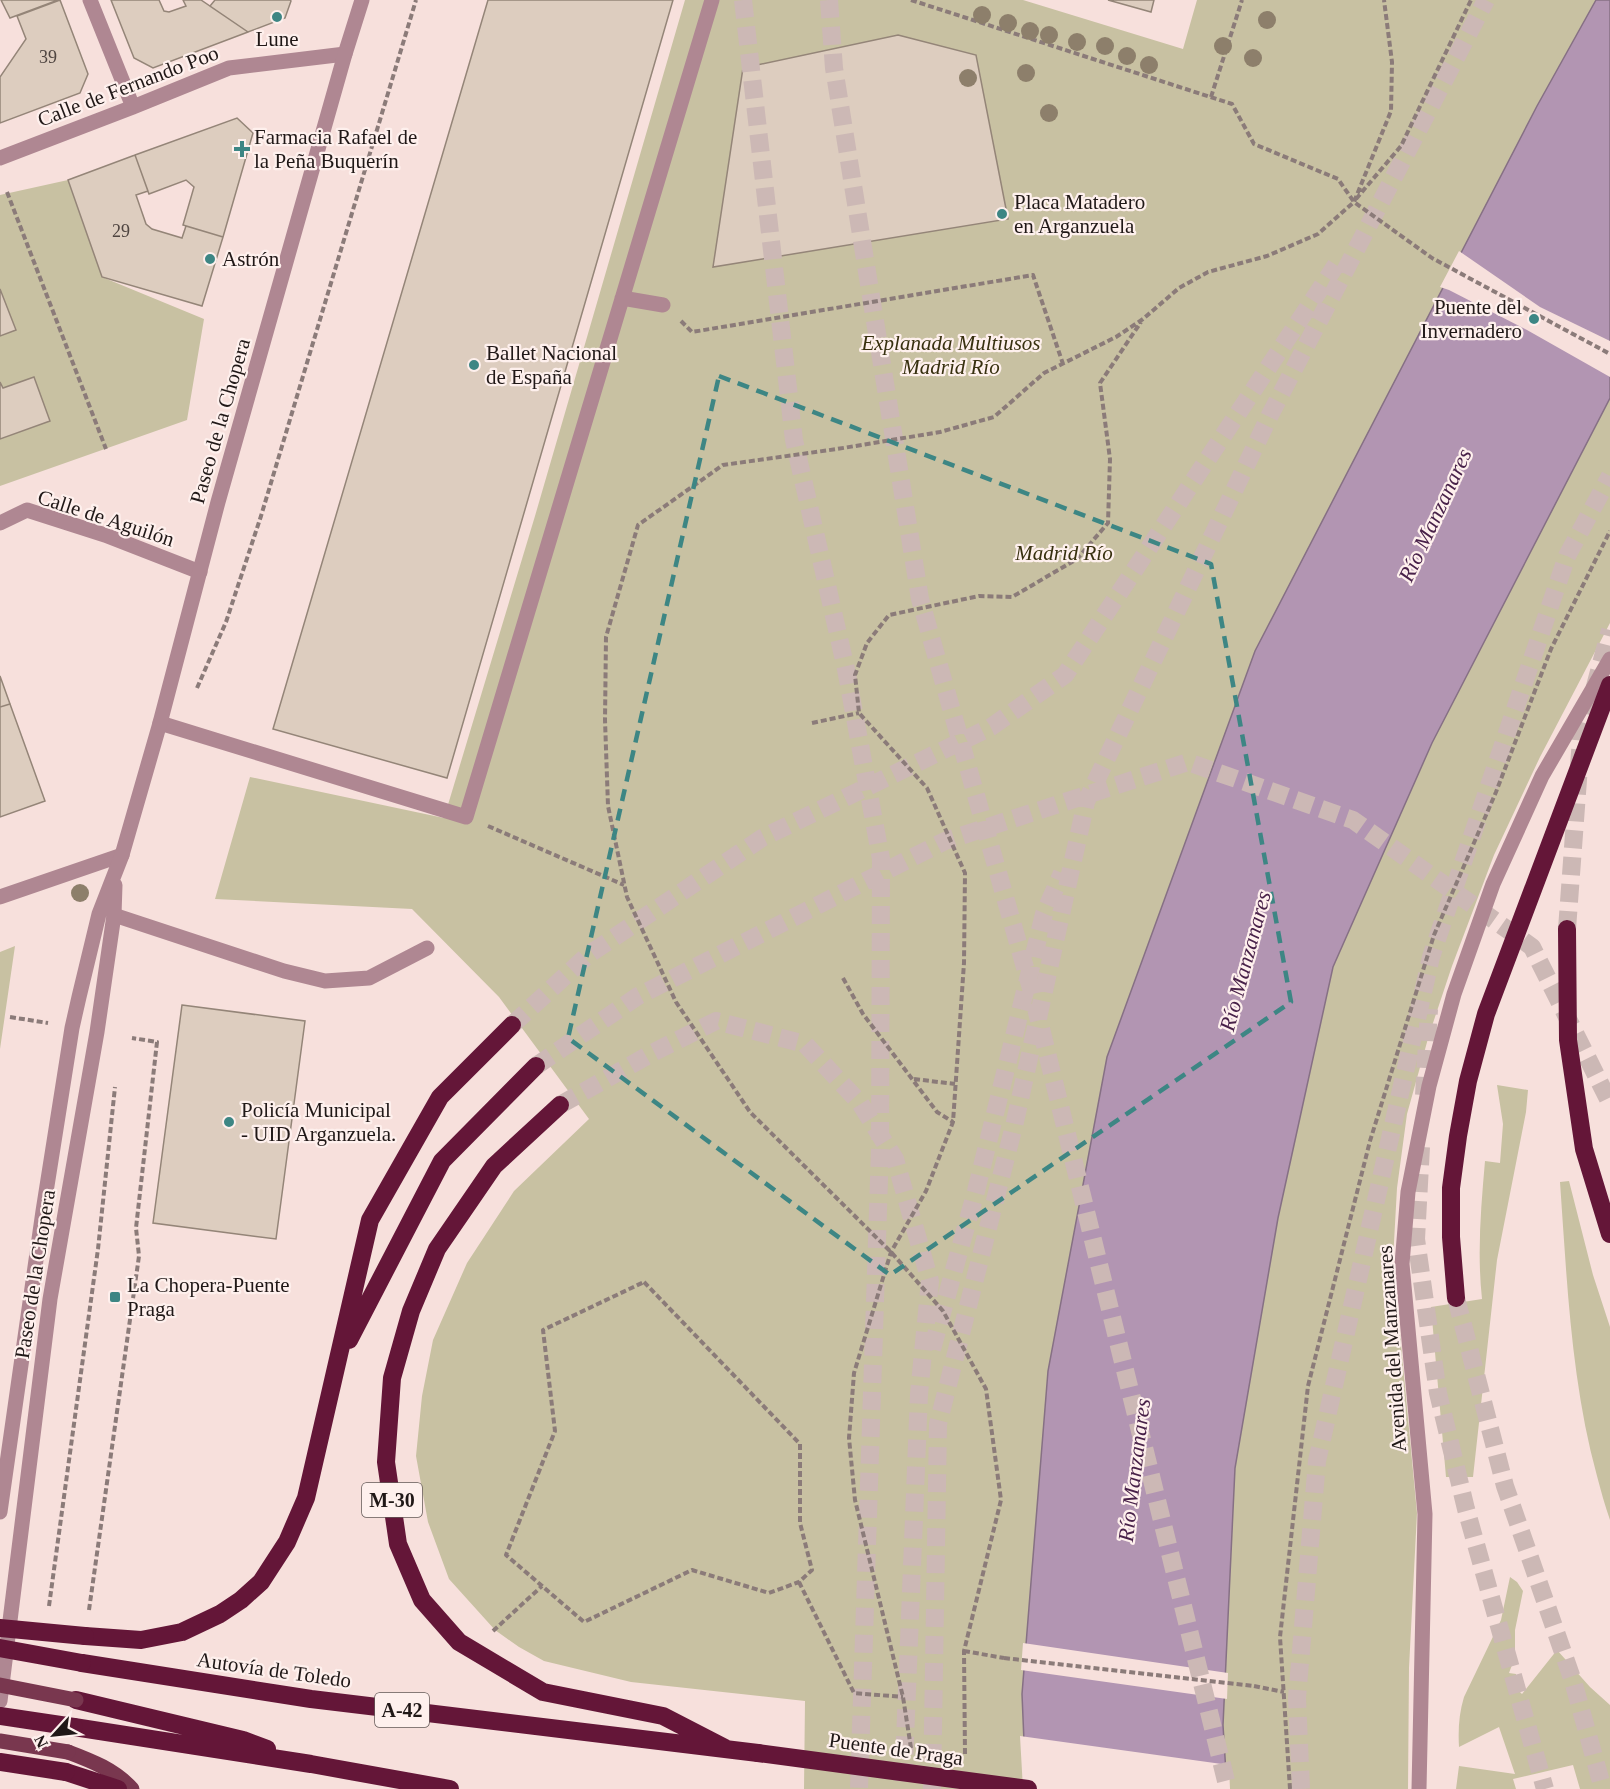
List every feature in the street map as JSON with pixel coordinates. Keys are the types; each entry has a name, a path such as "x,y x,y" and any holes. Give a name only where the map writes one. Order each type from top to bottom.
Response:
{"highway":[{"path":"1456,1298 1451,1237 1451,1188 1468,1081 1486,1014 1610,685"},
{"path":"1567,929 1568,1040 1584,1149 1610,1234"},
{"path":"0,1628 141,1640 182,1632 220,1614 242,1600 261,1582 287,1542 306,1498 370,1220 440,1097 512,1025"},
{"path":"337,1363 442,1161 536,1066"},
{"name":"M-30","path":"560,1105 494,1166 437,1249 411,1311 392,1378 386,1462 398,1544 422,1600 459,1642 543,1692 663,1716 725,1748"},
{"name":"Autovía de Toledo","path":"0,1648 310,1699 758,1753"},
{"path":"76,1700 243,1740 311,1764"},
{"path":"0,1716 311,1764 450,1789"},
{"name":"Puente de Praga","path":"758,1753 1028,1789"},
{"path":"0,1762 66,1772 118,1789"}],"main road":[{"path":"1,1682 76,1700"},
{"path":"0,1741 68,1752 95,1762 123,1779 132,1789"}],"street":[{"path":"90,0 134,107"},
{"name":"Paseo de la Chopera","path":"0,1512 72,1028 99,914 122,855 160,723 220,493 362,0"},
{"path":"160,723 466,817 712,0"},
{"name":"Calle de Fernando Poo","path":"0,158 229,68 345,54"},
{"path":"622,298 663,305"},
{"name":"Calle de Aguilón","path":"0,523 27,510 105,535 200,572"},
{"name":"Avenida del Manzanares","path":"1419,1789 1425,1514 1402,1264 1408,1192 1429,1086 1441,1040 1454,994 1493,884 1542,776 1610,659"},
{"path":"0,897 122,855"},
{"name":"Paseo de la Chopera","path":"0,1701 50,1299 97,1032 114,915 115,876"},
{"path":"114,915 284,971 325,981 369,978 428,948"}],"path":[{"path":"181,728 226,622 261,516 416,0"},
{"path":"911,0 1232,104 1254,144 1338,179 1354,202 1432,258 1610,354"},
{"path":"1210,97 1242,0"},
{"path":"1354,202 1392,111 1392,62 1384,0"},
{"path":"965,1755 964,1651 1001,1500 986,1389 943,1311 891,1252 750,1112 676,1002 627,897 608,806 604,720 606,637 638,525 723,465 940,432 994,417 1044,373 1116,337 1143,319 1179,288 1208,272 1267,256 1318,234 1354,202 1401,146 1471,0"},
{"path":"7,192 106,449"},
{"path":"663,305 692,332 1033,274 1064,364"},
{"path":"913,1755 903,1697 855,1500 849,1438 854,1373 891,1252 926,1191 953,1122 964,963 965,873 927,788 859,713 855,675 867,643 889,615 979,596 1012,597 1077,559 1108,523 1110,459 1100,382 1143,319"},
{"path":"812,723 859,713"},
{"path":"488,826 625,885"},
{"path":"843,978 863,1014 937,1112 953,1122"},
{"path":"10,1017 53,1024"},
{"path":"88,1614 139,1256 135,1228 157,1042 132,1038"},
{"path":"913,1078 956,1084"},
{"path":"49,1607 98,1249 116,1084"},
{"path":"644,1282 800,1444 800,1523 812,1570 799,1582 769,1593 692,1570 584,1622 506,1555 555,1431 543,1330 644,1282"},
{"path":"799,1582 854,1694 903,1697"},
{"path":"486,1638 542,1586"},
{"path":"964,1651 1004,1658 1254,1686 1284,1692"}],"highlighted area":[{"path":"719,376 1211,564 1291,1002 890,1275 568,1038"}],"green space":[{"name":"Madrid Río","path":"685,0 1023,0 1183,49 1197,0 1610,0 1610,623 1540,757 1494,855 1452,966 1429,1035 1407,1114 1397,1188 1393,1260 1417,1513 1409,1668 1408,1789 804,1789 805,1701 631,1682 544,1661 495,1630 449,1579 428,1522 416,1456 422,1396 433,1340 467,1263 514,1191 589,1119 499,997 412,909 215,899 250,777 444,818 535,516"},
{"path":"68,180 102,277 204,319 187,420 0,486 0,195"},
{"path":"15,946 0,1049 0,952"},
{"path":"1497,1085 1528,1090 1526,1112 1497,1260 1473,1477 1446,1477 1431,1307 1482,1299 1480,1247 1485,1161 1500,1163 1503,1124"},
{"path":"1569,1181 1593,1275 1610,1327 1610,1520 1588,1440 1571,1330 1560,1182"},
{"path":"1510,1577 1523,1591 1515,1630 1515,1657 1509,1673 1516,1674 1516,1688 1522,1694 1557,1650 1590,1687 1610,1705 1610,1789 1580,1789 1573,1765 1513,1779 1516,1789 1456,1789 1459,1766 1515,1774 1499,1727 1459,1747 1460,1715 1464,1697 1501,1620"}],"water":[{"name":"Río Manzanares","path":"1596,0 1610,0 1610,398 1432,743 1333,967 1278,1218 1235,1468 1223,1725 1227,1789 1026,1789 1022,1694 1048,1371 1107,1057 1255,651 1537,106"}],"pier":[{"name":"Puente del Invernadero","path":"1459,251 1540,307 1610,341 1610,377 1527,330 1440,287"},
{"path":"1023,1643 1228,1673 1227,1699 1021,1670"},
{"path":"1020,1736 1229,1765 1230,1789 1023,1789"}],"building":[{"path":"1,0 58,0 10,18"},
{"path":"60,0 88,74 80,93 0,123 0,77 26,39 17,16"},
{"path":"111,0 159,0 164,11 169,12 186,6 183,0 201,0 248,32 153,68 134,58"},
{"path":"215,0 291,1 285,18 248,32 210,6"},
{"name":"Ballet Nacional de España","path":"488,0 673,0 447,778 273,729"},
{"path":"1108,0 1154,0 1151,12"},
{"path":"898,35 976,55 1008,219 713,267 743,68"},
{"path":"237,118 253,133 223,237 183,225 194,187 186,180 149,194 135,155"},
{"path":"135,155 148,191 136,195 146,224 152,229 182,238 186,226 223,237 202,306 102,277 68,180"},
{"path":"0,289 16,330 0,336"},
{"path":"34,377 50,421 0,439 0,382 3,388"},
{"path":"0,676 10,704 0,707"},
{"path":"10,704 45,801 0,817 0,707"},
{"name":"Policía Municipal - UID Arganzuela.","path":"182,1005 305,1021 276,1239 153,1223"}],"tunnel":[{"path":"743,0 794,440 846,669 881,859 880,1149 859,1789"},
{"path":"829,0 834,68 920,599 1032,992 1228,1789"},
{"path":"932,1789 938,1424 1014,1126 1086,802 1270,415 1486,0"},
{"path":"512,1025 588,955 762,838 991,727 1065,675 1336,265"},
{"path":"1301,1789 1297,1698 1317,1461 1431,957 1567,556 1610,476"},
{"path":"1567,929 1581,739 1610,630"},
{"path":"536,1066 638,996 945,841 1188,762 1353,820 1532,947 1610,1103"},
{"path":"932,1349 976,1191 1044,914 1062,873"},
{"path":"1424,1095 1429,1009"},
{"path":"560,1105 654,1052 716,1021 805,1044 860,1103 895,1159 930,1281 919,1394 903,1789"},
{"path":"1421,1147 1416,1239 1438,1393 1466,1509 1545,1789"},
{"path":"1456,1298 1505,1486 1573,1681 1603,1789"}],"place":[{"name":"Lune","path":"277,17"},
{"name":"Farmacia Rafael de la Peña Buquerín","path":"242,149"},
{"name":"Placa Matadero en Arganzuela","path":"1002,214"},
{"name":"Astrón","path":"210,259"},
{"name":"Puente del Invernadero","path":"1534,319"},
{"name":"Ballet Nacional de España","path":"474,365"},
{"name":"Policía Municipal - UID Arganzuela.","path":"229,1122"},
{"name":"La Chopera-Puente Praga","path":"115,1297"}],"park label":[{"name":"Explanada Multiusos Madrid Río","path":"951,355"}]}
